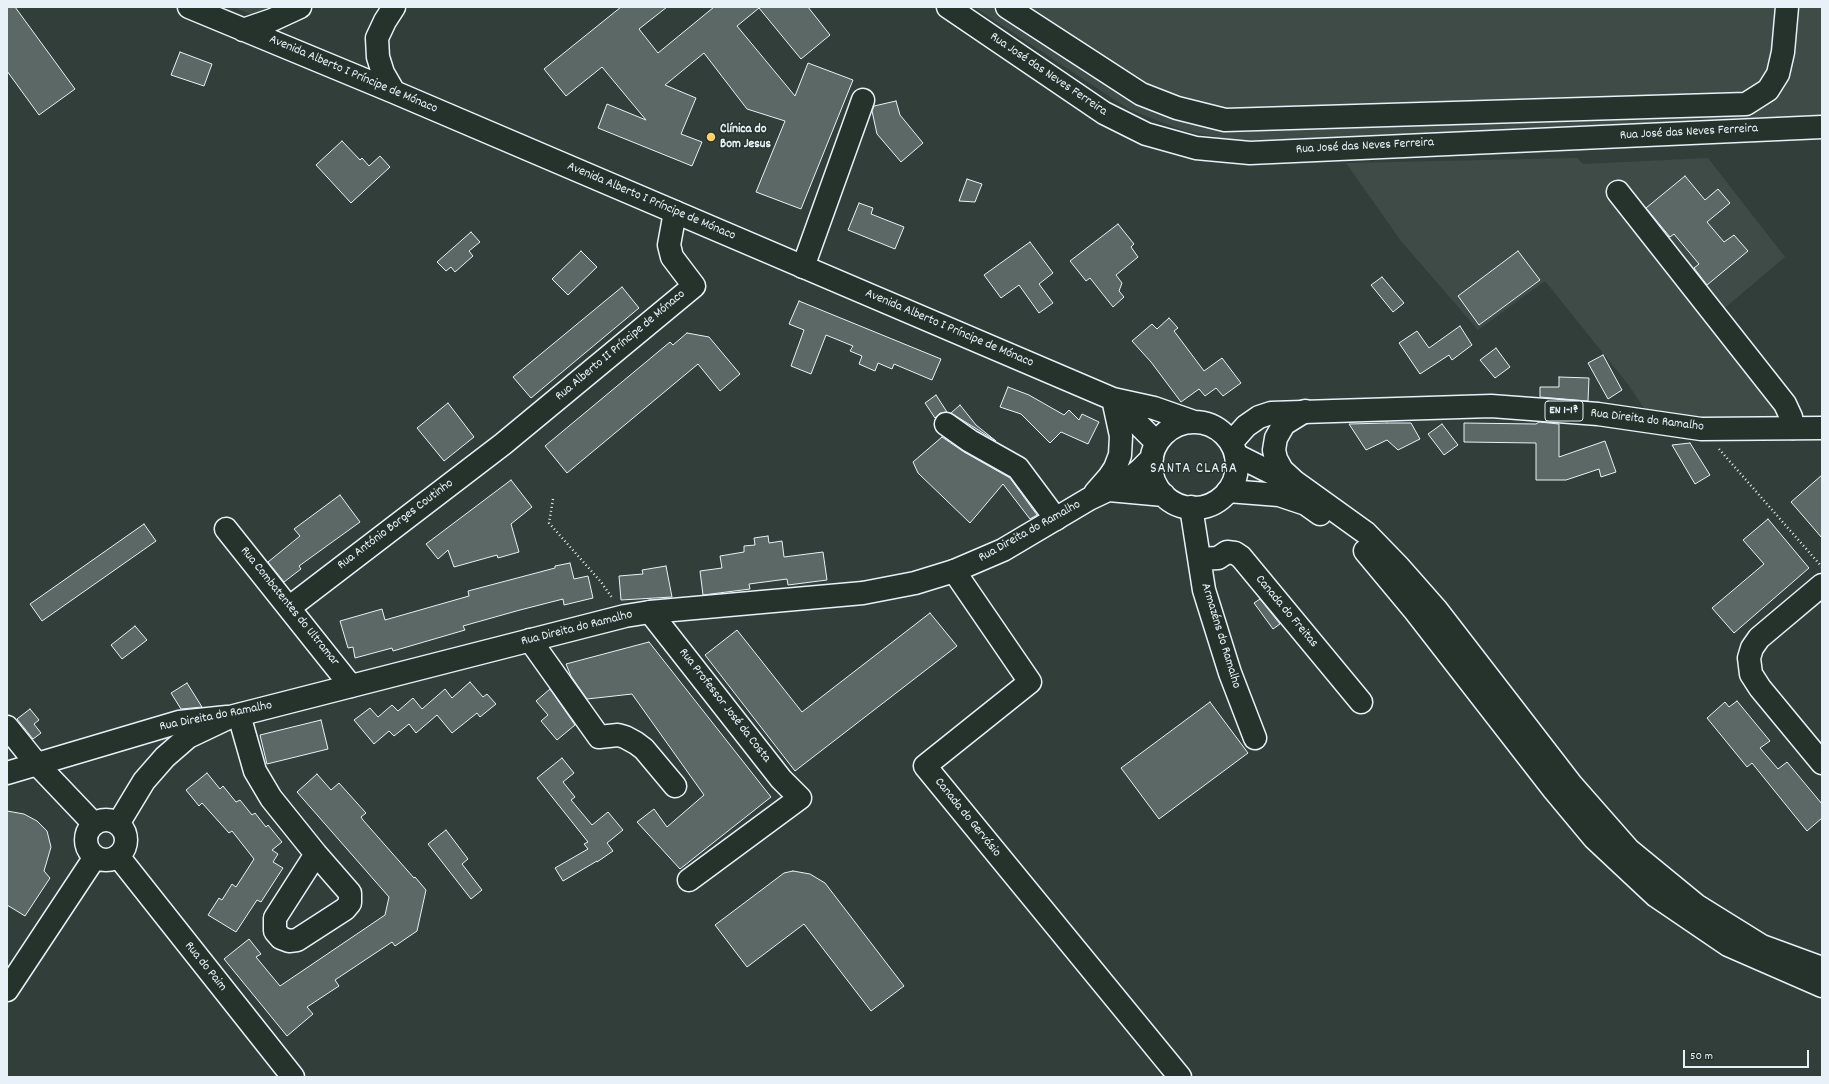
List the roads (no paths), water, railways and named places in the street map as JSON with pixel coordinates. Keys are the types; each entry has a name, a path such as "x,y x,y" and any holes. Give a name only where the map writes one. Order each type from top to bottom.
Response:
{"main road":[{"name":"Avenida Alberto I Príncipe de Mónaco","path":"189,7 394,92 1113,399 1154,408 1194,422"},
{"path":"243,30 272,20 300,7"},
{"path":"394,7 377,38 378,57 383,73 394,92"},
{"name":"Rua José das Neves Ferreira","path":"948,7 1104,113 1146,134 1196,148 1250,153 1822,127"},
{"path":"1007,7 1141,94 1177,108 1225,120 1746,104 1768,90 1778,74 1783,52 1786,7"},
{"path":"803,267 863,100"},
{"path":"1618,192 1785,404 1791,417 1793,428"},
{"name":"Rua Alberto II Príncipe de Mónaco","path":"503,444 694,286 672,257 670,245 676,212"},
{"name":"Avenida Alberto I Príncipe de Mónaco","path":"1113,399 1154,451"},
{"path":"1089,499 1109,477 1115,468 1120,455 1121,436 1113,399"},
{"name":"Rua Direita do Ramalho","path":"1305,411 1491,406 1598,414 1701,429 1822,428"},
{"path":"1305,411 1284,424 1276,438 1274,450 1276,459 1282,470 1310,493 1366,532 1404,573 1436,609 1571,784 1629,850 1696,905 1762,946 1822,968"},
{"name":"EN 1-1ª","path":"1234,449 1246,426 1259,417 1271,413 1305,411"},
{"path":"1234,449 1236,474 1228,491 1218,500 1205,506 1191,507 1177,504 1164,495 1153,478 1154,451 1167,432 1179,425 1194,422 1209,424 1222,432 1234,449 1310,493"},
{"path":"946,424 970,441 1018,468 1056,519"},
{"name":"Rua António Borges Coutinho","path":"290,607 503,444"},
{"name":"Rua Direita do Ramalho","path":"7,772 180,722 234,716 625,616 650,612 863,593 915,583 954,571 1003,550 1089,499 1125,482 1139,471 1154,451"},
{"name":"Rua Direita do Ramalho","path":"1109,490 1164,495"},
{"path":"1228,491 1279,496 1306,504 1356,540 1415,611 1554,790 1594,838 1656,896 1728,945 1822,986"},
{"name":"Armazéns do Ramalho","path":"1191,507 1206,598 1230,673 1255,738"},
{"name":"Rua Combatentes do Ultramar","path":"226,528 351,686"},
{"name":"Canada do Freitas","path":"1200,559 1218,558 1227,552 1235,552 1360,702"},
{"name":"Canada do Gervásio","path":"954,571 1030,682 925,766 1180,1077"},
{"path":"1822,585 1759,638 1752,648 1749,658 1751,674 1760,688 1822,763"},
{"name":"Rua Professor José da Costa","path":"650,612 781,779 800,798 689,880"},
{"path":"530,640 599,737 618,735 636,743 644,749 675,786"},
{"path":"118,824 144,781 165,756 188,737 234,716 255,771 271,798 316,854"},
{"path":"7,727 36,763 94,824"},
{"path":"106,820 118,824 124,831 126,840 124,849 118,856 111,860 102,860 95,857 88,850 86,841 88,831 94,824 106,820"},
{"name":"Rua do Paim","path":"118,856 293,1077"},
{"path":"7,990 95,857"}],"place":[{"name":"Clínica do Bom Jesus","path":"711,137"}],"district":[{"name":"SANTA CLARA","path":"1194,470"}]}
